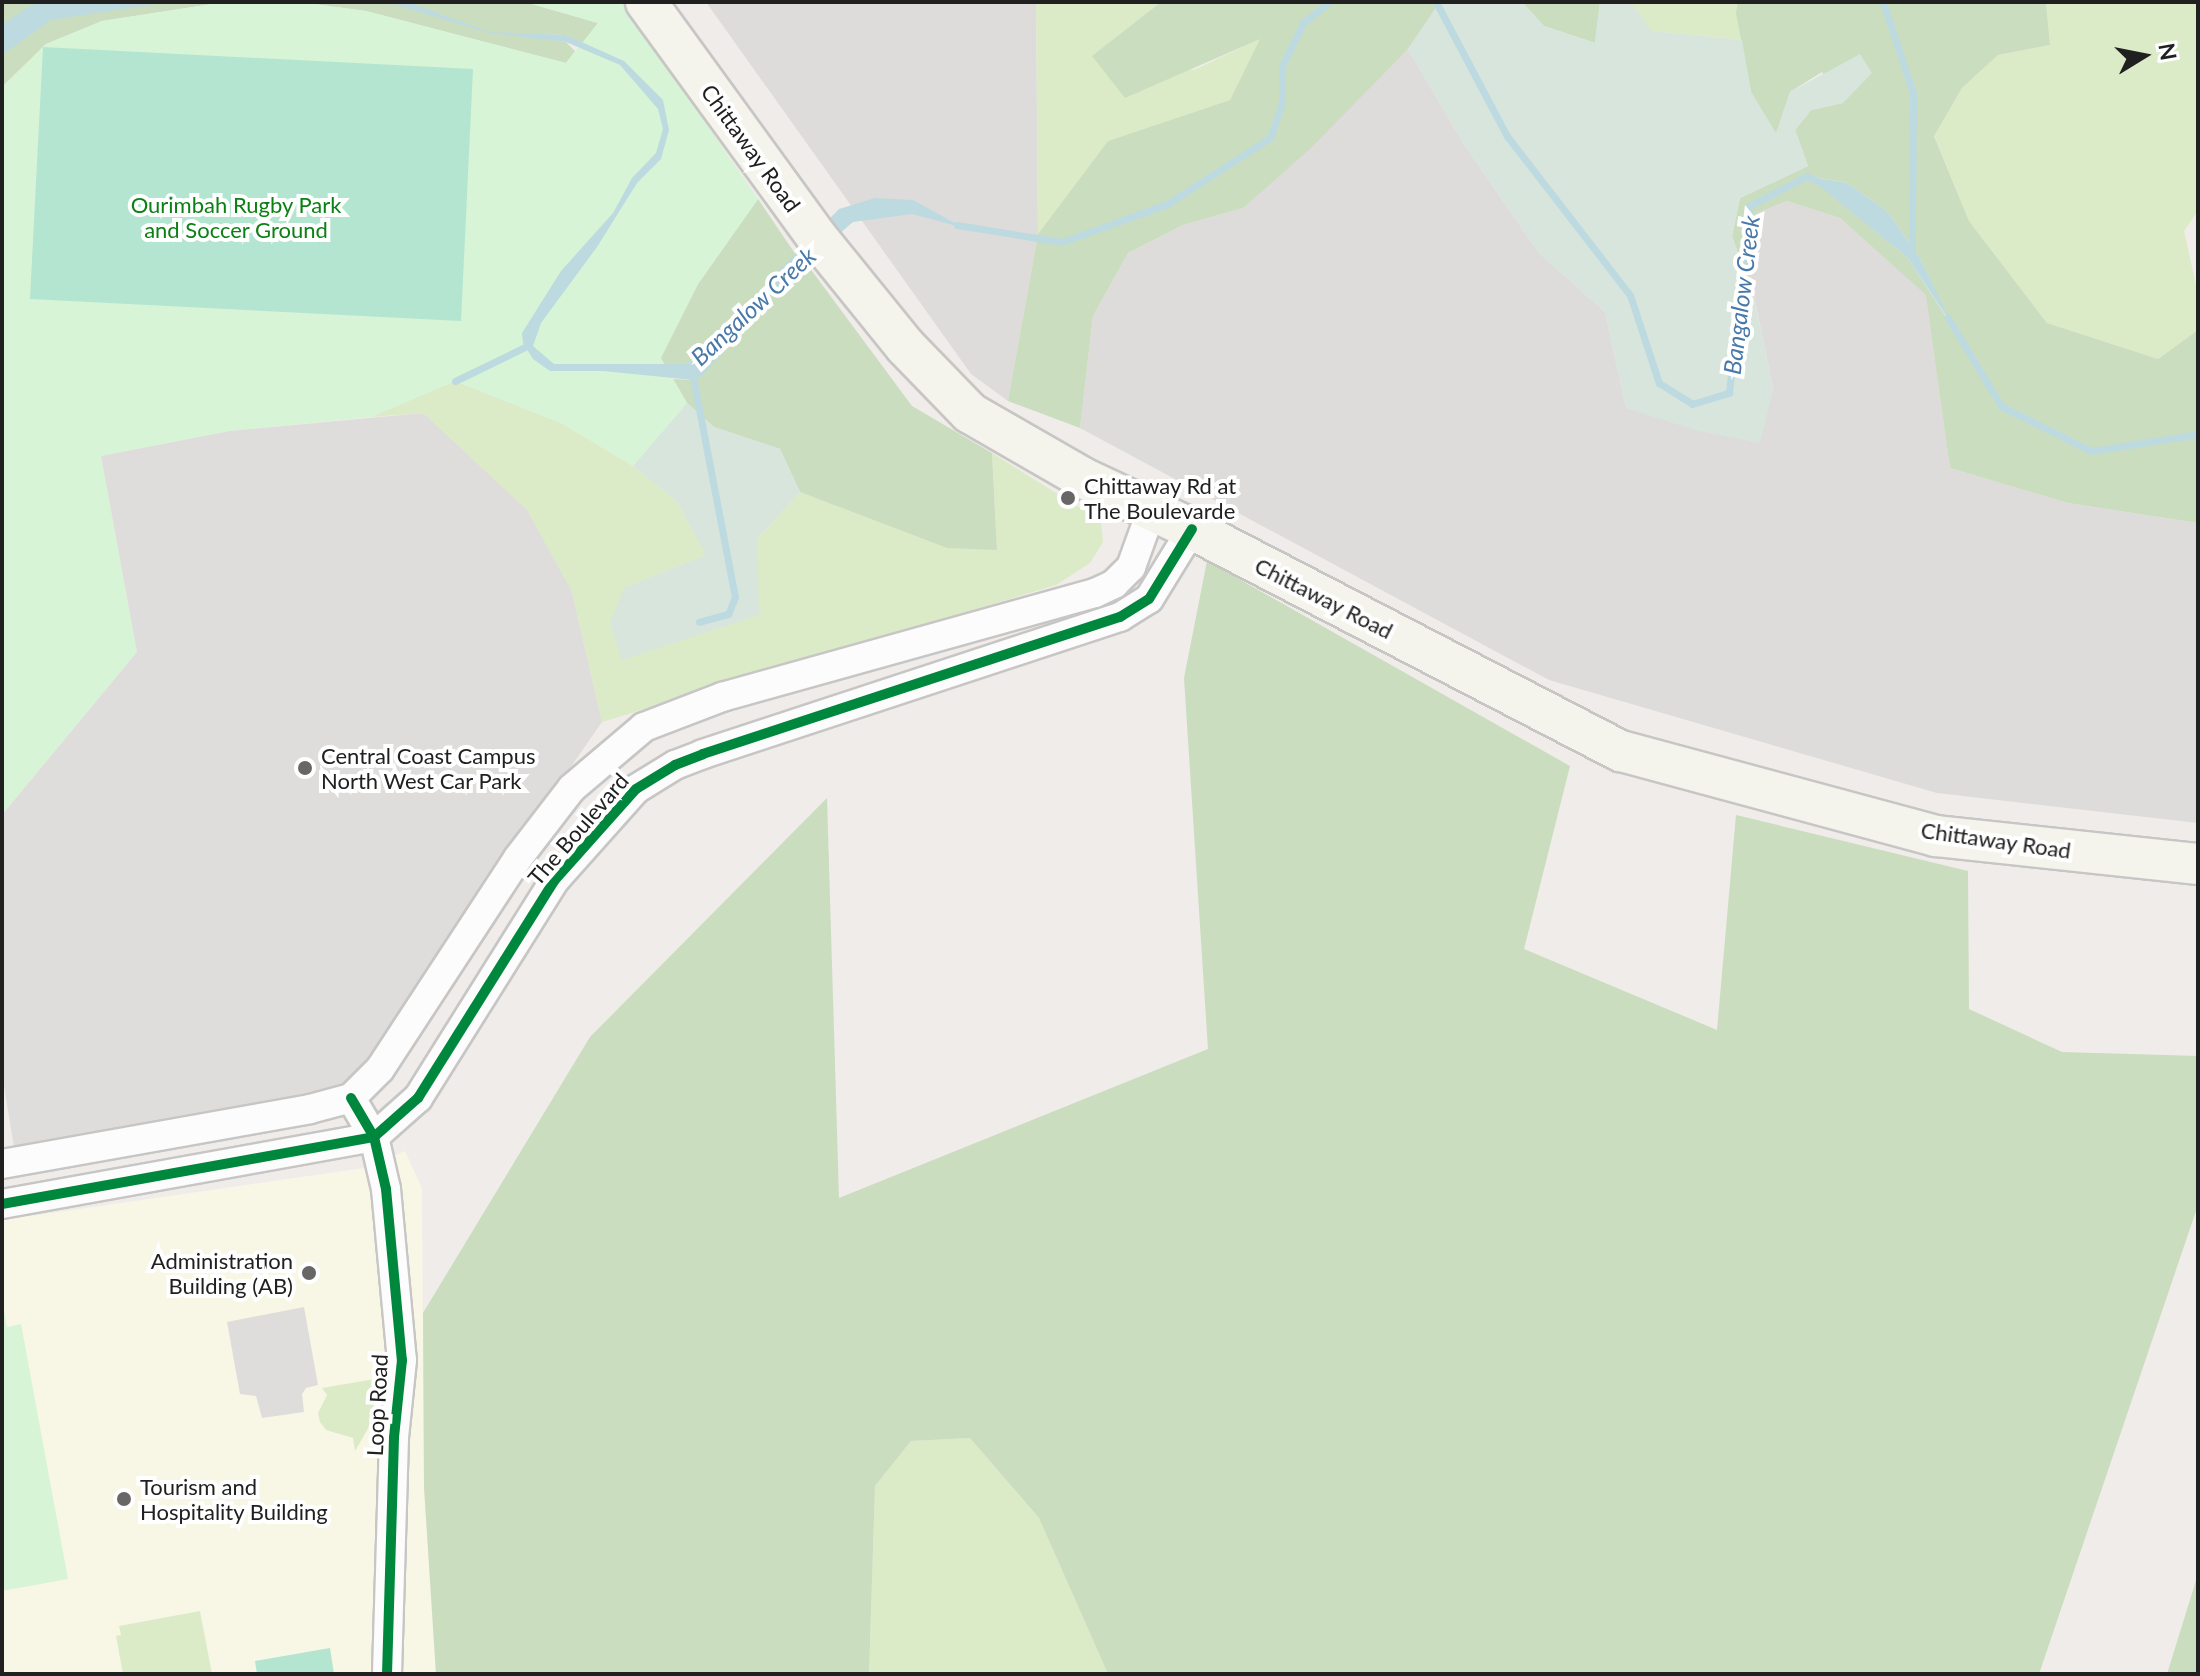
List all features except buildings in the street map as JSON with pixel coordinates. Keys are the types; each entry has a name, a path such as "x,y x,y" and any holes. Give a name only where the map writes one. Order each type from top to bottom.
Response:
{"main road":[{"name":"Chittaway Road","path":"646,2 770,173 905,346 970,413 1083,478 1192,529 1621,751 1936,836 2198,864"}],"street":[{"name":"The Boulevard","path":"2,1164 310,1109 351,1098 380,1069 518,858 572,788 644,727 722,697 1095,593 1114,584 1131,567 1152,509"},
{"name":"The Boulevard","path":"374,1137 418,1098 554,881 636,789 675,765 703,754 1120,617 1149,599 1192,529"},
{"name":"Loop Road","path":"351,1098 374,1137 386,1189 402,1360 394,1438 387,1674"},
{"path":"2,1204 374,1137"}],"shaded area":[{"path":"706,2 1036,2 1038,234 1008,401 971,374"},
{"path":"1440,2 1522,2 1544,26 1595,43 1600,2 1631,2 1651,31 1742,40 1751,92 1776,133 1790,92 1860,54 1872,73 1843,103 1811,110 1795,130 1808,166 1740,198 1732,236 1755,302 1773,389 1760,443 1695,430 1626,408 1605,312 1539,253 1463,143 1408,49"},
{"path":"1408,49 1463,143 1539,253 1605,312 1626,408 1773,389 1748,266 1755,214 1787,201 1840,218 1927,295 1950,468 2068,503 2198,523 2198,823 1937,793 1549,680 1080,428 1093,316 1128,253 1183,225 1243,208"},
{"path":"687,403 714,427 780,449 800,492 757,539 759,615 622,660 610,623 624,588 706,555 677,502 633,466"},
{"name":"Central Coast Campus North West Car Park","path":"423,413 527,510 572,592 602,722 344,1093 14,1147 2,1074 2,815 137,652 101,456 230,431"},
{"path":"405,1151 422,1188 424,1487 436,1674 2,1674 2,1220 364,1168"},
{"path":"304,1307 318,1385 306,1388 302,1394 304,1412 262,1418 256,1396 240,1394 227,1322"}],"green space":[{"path":"2,2 225,2 102,21 46,44 2,87"},
{"name":"Ourimbah Rugby Park and Soccer Ground","path":"225,2 299,2 366,11 566,63 598,23 525,2 622,2 758,199 698,284 661,358 687,403 633,466 561,423 455,381 371,417 230,431 101,456 137,652 2,815 2,87 46,44 102,21"},
{"path":"299,2 525,2 598,23 583,43 566,35 508,34 566,42 575,51 566,63 366,11"},
{"path":"1036,2 1161,2 1093,56 1194,70 1261,38 1230,100 1108,141 1038,234"},
{"path":"1161,2 1440,2 1408,49 1311,148 1243,208 1183,225 1128,253 1093,316 1080,428 1008,401 1038,234 1108,141 1230,100 1260,39 1125,98 1092,56"},
{"path":"1522,2 1600,2 1595,43 1544,26"},
{"path":"1631,2 1738,2 1742,40 1650,31"},
{"path":"1738,2 2046,2 2050,45 1998,55 1962,88 1934,136 1969,221 2047,323 2158,359 2198,330 2198,523 2068,503 1950,468 1926,295 1840,218 1787,201 1755,214 1748,266 1755,302 1732,236 1740,198 1808,166 1795,130 1811,110 1843,103 1822,72 1790,92 1776,134 1751,92 1736,13","holes":["1809,176 1847,183 1888,212 1920,258 1949,321 1907,257"]},
{"path":"2046,2 2198,2 2198,211 2184,231 2198,294 2198,330 2158,359 2047,323 1969,221 1934,135 1962,88 1998,55 2050,45"},
{"path":"43,47 473,69 461,321 30,299"},
{"path":"758,199 796,255 688,364 664,364 660,358 698,284"},
{"path":"806,263 912,406 992,453 997,550 947,548 800,492 780,449 714,427 687,403 673,379 693,380 780,285"},
{"path":"455,381 561,423 633,466 677,502 707,555 624,588 757,539 800,492 947,548 997,549 992,453 1101,521 1103,542 1090,563 1056,585 602,722 572,592 423,413 371,417"},
{"path":"1207,561 1570,766 1524,949 1717,1030 1736,815 1968,871 1969,1009 2062,1052 2198,1056 2198,1205 2039,1674 1108,1674 1039,1518 970,1438 911,1441 875,1486 869,1674 436,1674 424,1487 423,1313 590,1037 827,798 839,1198 1208,1049 1184,678"},
{"path":"2,1301 7,1327 21,1324 68,1579 2,1591"},
{"path":"375,1379 373,1420 355,1451 353,1438 326,1430 320,1422 318,1413 327,1395 322,1388"},
{"path":"970,1438 1039,1518 1108,1674 869,1674 875,1486 911,1441"},
{"path":"2198,1574 2198,1674 2167,1674"},
{"path":"200,1611 212,1674 123,1674 116,1636 121,1635 119,1626"},
{"path":"330,1648 334,1674 257,1674 255,1661"}],"water":[{"path":"44,2 169,2 51,20 2,55 2,25 28,7"},
{"path":"386,2 407,2 490,32 566,35 624,61 663,100 669,130 661,159 637,183 597,247 541,323 533,346 554,364 688,364 839,209 875,198 913,200 964,228 912,214 853,222 780,285 701,377 693,380 603,371 550,371 533,359 523,343 522,333 561,271 613,213 632,178 656,153 663,129 658,109 620,65 566,42 490,33"},
{"path":"1807,176 1847,183 1888,212 1920,258 1953,326 1907,257"}],"waterway":[{"name":"Bangalow Creek","path":"957,225 1062,242 1167,204 1270,138 1282,104 1282,66 1303,23 1329,2"},
{"name":"Bangalow Creek","path":"1436,2 1507,136 1630,295 1659,383 1692,404 1729,393 1749,206 1807,176 1815,180"},
{"path":"1883,2 1913,93 1912,255"},
{"name":"Bangalow Creek","path":"1948,318 2001,406 2091,451 2198,434"},
{"path":"455,381 529,345"},
{"path":"692,372 735,597 728,614 699,622"}],"cycle path":[{"path":"2,1204 374,1137 418,1098 554,881 636,789 675,765 703,754 1120,617 1149,599 1192,529"},
{"path":"351,1098 374,1137 386,1189 402,1360 394,1438 387,1674"}],"place":[{"name":"Chittaway Rd at The Boulevarde","path":"1068,498"},
{"name":"Central Coast Campus North West Car Park","path":"305,768"},
{"name":"Administration Building (AB)","path":"309,1273"},
{"name":"Tourism and Hospitality Building","path":"124,1499"}]}
